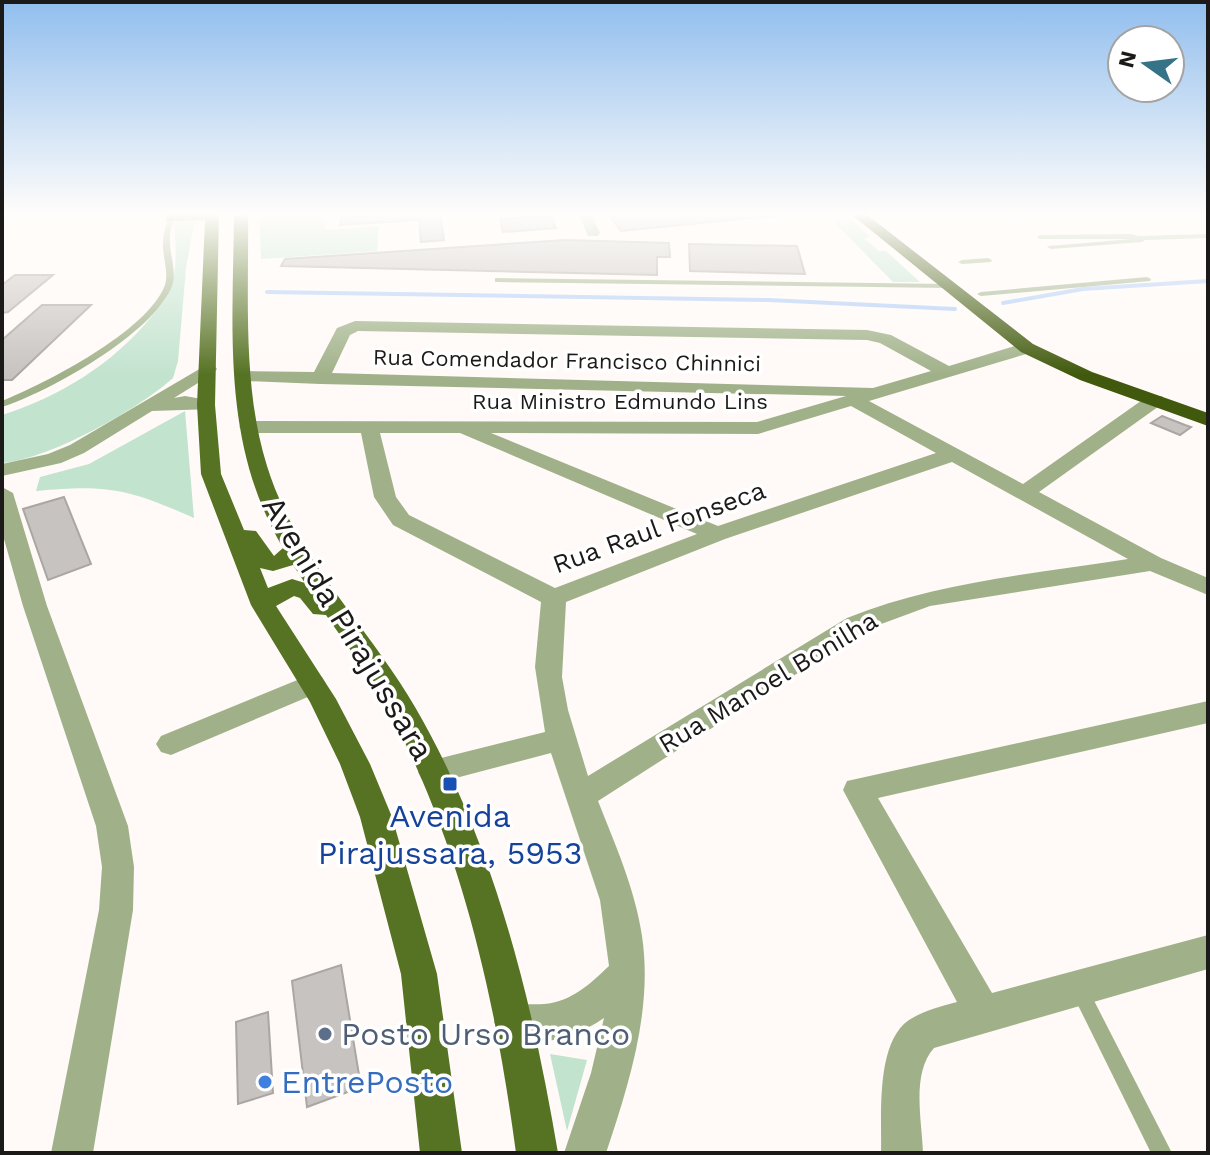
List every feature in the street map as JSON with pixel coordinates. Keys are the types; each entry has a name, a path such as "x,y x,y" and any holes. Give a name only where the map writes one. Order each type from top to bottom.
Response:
{"highway":[{"path":"925,268 1027,348 1086,376 1208,420"},
{"path":"947,268 1060,352 1208,405"}],"main road":[{"name":"Avenida Pirajussara","path":"211,268 206,405 209,462 263,605 312,684 355,764 396,882 419,974 441,1153"},
{"name":"Avenida Pirajussara","path":"242,268 249,427 263,483 295,550 338,616 384,677 433,772 479,890 513,1022 537,1153"},
{"path":"226,512 237,518 245,528 259,559 277,562 295,550"},
{"path":"263,605 286,588 298,587 309,592 318,606 338,616"}],"street":[{"path":"320,379 343,332 355,326 867,335 885,339 947,372"},
{"name":"Rua Ministro Edmundo Lins","path":"249,427 453,425 758,428 1027,348"},
{"path":"2,470 54,459 77,449 208,369"},
{"name":"Rua Comendador Francisco Chinnici","path":"245,376 889,391"},
{"path":"1023,494 1155,400"},
{"path":"855,401 1153,563 1208,587"},
{"path":"149,407 177,402 206,405"},
{"path":"453,425 717,534"},
{"name":"Rua Raul Fonseca","path":"369,426 385,497 401,520 554,598 717,534 952,455"},
{"path":"2,493 35,606 112,826 118,867 116,910 72,1153"},
{"name":"Rua Manoel Bonilha","path":"582,795 856,624 879,613 930,598 1153,563"},
{"path":"554,598 548,673 562,739 611,880 625,935 627,973 612,1063 603,1104 585,1153"},
{"path":"171,744 312,684"},
{"path":"983,1013 858,790 1208,712"},
{"path":"433,772 562,739"},
{"path":"902,1153 904,1071 909,1052 920,1035 941,1025 1208,952"},
{"path":"513,1022 540,1025 574,1017 592,1007 627,973"}],"lane":[{"path":"2,404 38,389 111,344 154,307 168,287 167,268"},
{"path":"981,294 1147,279"},
{"path":"498,280 948,286"},
{"path":"1078,988 1162,1153"}],"green space":[{"path":"175,268 186,268 178,361 173,378 116,418 68,443 22,460 2,463 2,415 44,399 84,377 120,350 164,302"},
{"path":"879,268 905,268 920,282 893,282"},
{"path":"185,411 194,518 117,491 82,488 36,491 40,477 89,464"},
{"path":"550,1054 587,1060 567,1131"}],"building":[{"path":"360,268 657,268 657,275"},
{"path":"690,268 803,268 805,274 690,271"},
{"path":"15,275 53,275 8,312 2,313 2,285"},
{"path":"42,305 91,305 12,380 2,380 2,340"},
{"path":"1162,416 1191,427 1180,435 1151,423"},
{"path":"64,497 91,564 48,580 23,509"},
{"name":"Posto Urso Branco","path":"341,965 361,1087 307,1107 292,981"},
{"path":"268,1012 273,1093 238,1104 236,1022"}],"waterway":[{"path":"1003,303 1083,289 1208,281"},
{"path":"267,292 769,300 955,309"}],"place":[{"name":"Avenida Pirajussara, 5953","path":"450,784"},
{"name":"Posto Urso Branco","path":"325,1034"},
{"name":"EntrePosto","path":"265,1082"}]}
